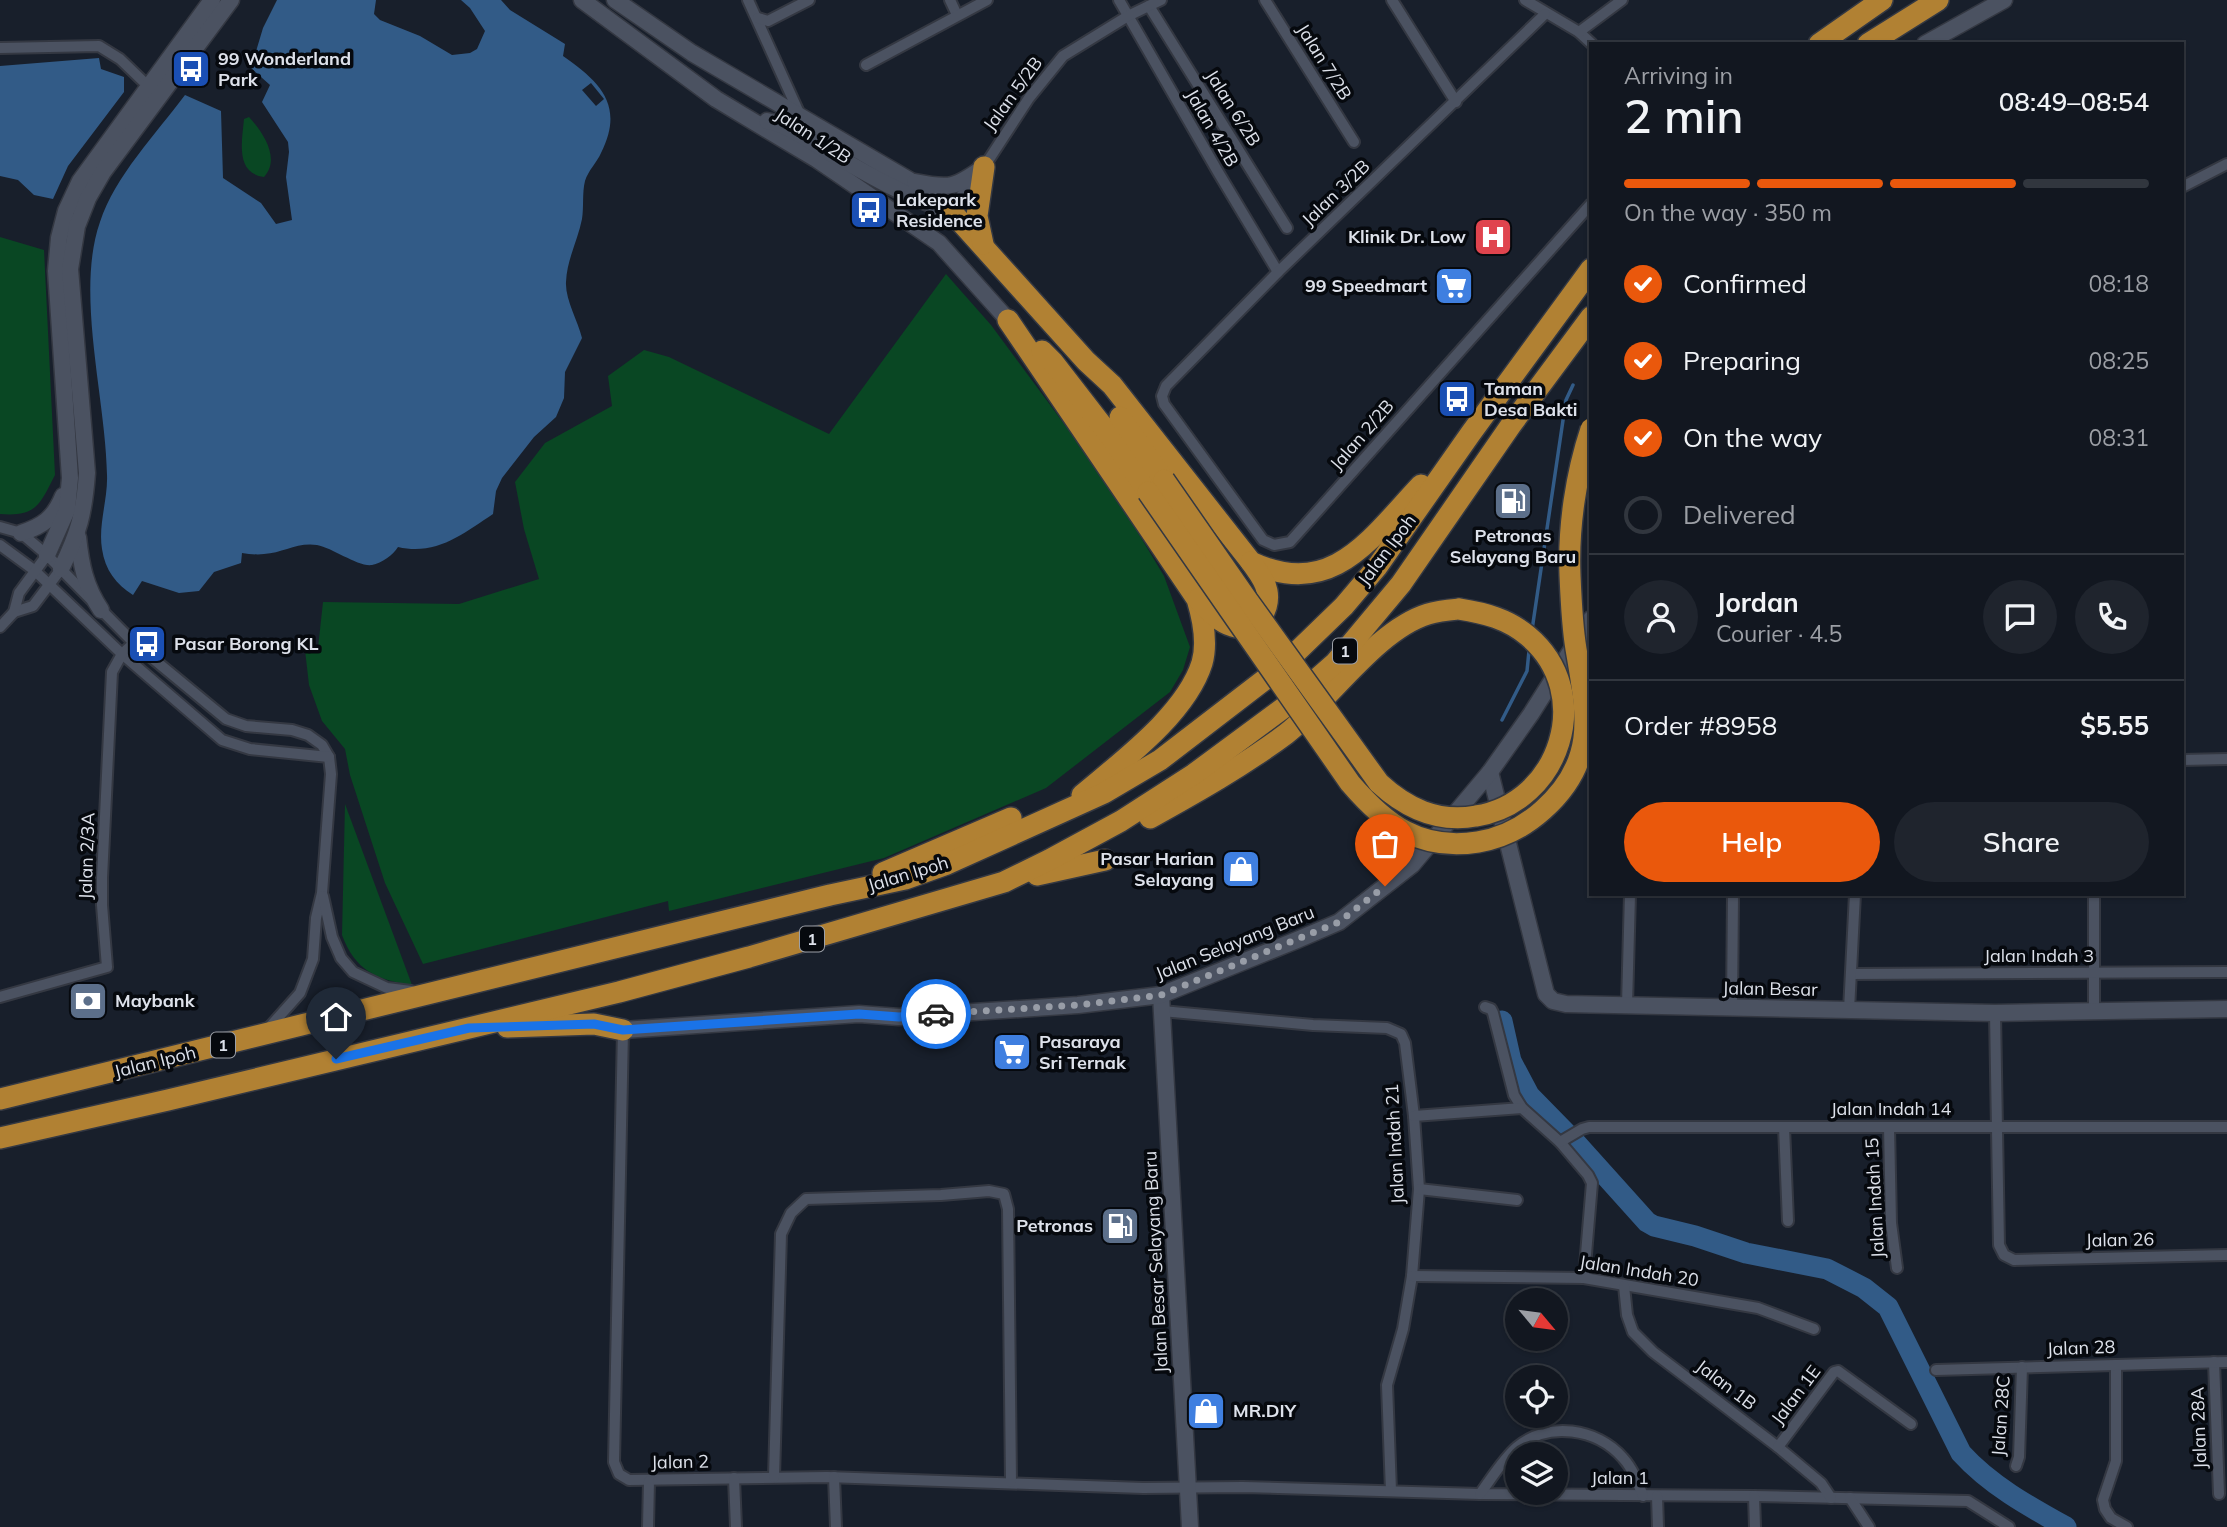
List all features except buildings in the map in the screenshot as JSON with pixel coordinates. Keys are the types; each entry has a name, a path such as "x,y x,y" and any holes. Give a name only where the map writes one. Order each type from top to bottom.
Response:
{"highway":[{"path":"1822,42 1882,0"},
{"path":"1871,42 1938,0"},
{"path":"1891,42 1950,0"},
{"path":"983,246 977,216 984,167"},
{"path":"950,210 1086,361 1112,385 1251,562 1267,591 1263,615 1254,625 1245,628 1233,627 1197,599 1008,320"},
{"name":"Jalan Ipoh","path":"0,1099 830,895 905,879 947,864 1104,793 1160,760 1281,667 1309,642 1377,566 1589,272"},
{"path":"1008,320 1053,362 1111,437 1156,486 1248,601 1379,783 1394,796 1415,809 1439,817 1462,818 1506,808 1517,802 1538,783 1553,760 1559,742 1563,696 1550,664 1530,638 1513,625 1497,617 1459,609 1426,614 1404,625 1363,660 1288,732 1209,786 1141,823 1049,860"},
{"name":"Jalan Ipoh","path":"0,1138 619,992 750,957 1004,882 1049,860 1121,821 1194,774 1286,706 1335,663 1401,584 1482,471 1511,425 1589,320"},
{"path":"1086,361 1156,486 1350,783 1386,821 1421,838 1438,842 1475,842 1503,835 1527,824 1558,795 1581,758 1586,718 1575,646 1570,557 1575,504 1589,438"},
{"path":"1251,562 1269,571 1291,575 1313,574 1333,568 1359,549 1471,433"},
{"path":"1065,809 1181,704 1202,662 1205,642 1197,599"},
{"path":"830,895 1011,818"},
{"path":"1004,882 1105,860"},
{"path":"619,992 601,1013 604,1018 623,1030"},
{"path":"469,1028 594,1024 623,1030"}],"street":[{"path":"0,627 14,612 19,593 47,555 67,510 70,478 56,271 59,238 66,211 80,181 212,0"},
{"path":"14,612 33,606 61,569 78,534 85,505 87,474 70,269 77,226 88,198 103,172 231,0"},
{"name":"Jalan 1/2B","path":"582,0 716,99 816,159 939,243 1008,320"},
{"name":"Jalan 1/2B","path":"615,0 692,53 909,180 950,210"},
{"path":"748,0 802,118"},
{"path":"758,18 768,21 808,0"},
{"path":"950,0 957,15"},
{"path":"866,65 986,0"},
{"name":"Jalan 4/2B","path":"1119,0 1278,272"},
{"name":"Jalan 5/2B","path":"950,210 984,167 1029,98 1063,56 1128,16 1161,0"},
{"name":"Jalan 7/2B","path":"1265,0 1354,142"},
{"path":"1392,0 1456,102"},
{"path":"1525,0 1590,42"},
{"path":"1579,33 1622,0"},
{"path":"1929,42 2004,0"},
{"name":"Jalan 6/2B","path":"1149,6 1287,228"},
{"name":"Jalan 3/2B","path":"1164,404 1162,396 1166,386 1278,272 1545,14"},
{"path":"0,48 99,46 120,59 148,86"},
{"path":"749,118 776,123 906,195 950,210"},
{"path":"2184,186 2227,164"},
{"path":"909,180 936,186 960,184 984,167"},
{"name":"Jalan 2/2B","path":"1164,404 1263,540 1274,545 1290,542 1589,206"},
{"path":"21,533 41,525 57,512 70,478"},
{"path":"0,527 21,533 47,555 134,643 226,719 246,726 292,730 308,735 322,745 329,757 331,774 322,893 316,918 313,959 300,993 261,1036"},
{"path":"78,534 81,570 88,589 101,610"},
{"path":"0,546 34,570 122,654 222,740 250,748 329,757"},
{"name":"Jalan Selayang Baru","path":"623,1030 859,1014 912,1016 1078,1005 1161,1003 1339,922 1412,865 1490,772 1531,714 1589,622"},
{"name":"Jalan 2/3A","path":"0,998 107,967 102,878 112,672 122,654 134,643"},
{"path":"2184,760 2227,759"},
{"name":"Jalan Besar","path":"1490,772 1546,994 1553,1001 1566,1004 1995,1013 2227,1009"},
{"path":"322,893 332,937 341,958 353,972 387,988 446,991"},
{"path":"1627,1005 1630,896"},
{"path":"1732,1007 1733,896"},
{"path":"1849,1010 1855,896"},
{"path":"2094,896 2094,1011"},
{"name":"Jalan Indah 3","path":"1851,974 2227,972"},
{"name":"Jalan Indah 21","path":"1161,1003 1395,1030 1405,1043 1419,1189 1412,1276 1403,1329 1387,1385 1391,1491"},
{"name":"Jalan Besar Selayang Baru","path":"1161,1003 1190,1527"},
{"path":"1485,1007 1493,1013 1514,1095 1521,1108 1563,1141 1592,1183 1584,1278"},
{"path":"1995,1013 1996,1127"},
{"name":"Jalan 2","path":"623,1030 614,1462 619,1474 629,1480 649,1481 834,1477 1188,1488"},
{"path":"1414,1116 1521,1108"},
{"name":"Jalan Indah 14","path":"1563,1141 1589,1127 2227,1127"},
{"path":"1784,1127 1788,1220"},
{"name":"Jalan Indah 15","path":"1889,1127 1891,1223 1897,1268"},
{"name":"Jalan 26","path":"1996,1127 1998,1245 2004,1255 2014,1260 2227,1255"},
{"path":"1419,1189 1517,1200"},
{"path":"774,1477 782,1234 791,1213 806,1199 989,1191 1004,1195 1007,1209 1011,1482"},
{"name":"Jalan Indah 20","path":"1412,1276 1584,1278 1758,1308 1814,1329"},
{"name":"Jalan 1B","path":"1624,1286 1627,1315 1633,1332 1653,1352 1821,1483 1831,1498"},
{"name":"Jalan 28A","path":"2214,1362 2219,1493"},
{"name":"Jalan 28","path":"1936,1370 2227,1362"},
{"path":"2116,1365 2116,1461 2103,1500 2111,1518 2127,1527"},
{"name":"Jalan 28C","path":"2016,1466 2019,1455 2022,1367"},
{"name":"Jalan 1E","path":"1778,1447 1834,1372 1838,1371 1911,1424"},
{"path":"1479,1494 1517,1448 1537,1436 1556,1430 1577,1431 1609,1445 1624,1459 1635,1475 1643,1496"},
{"path":"834,1477 836,1527"},
{"path":"734,1478 736,1527"},
{"path":"648,1527 649,1481"},
{"name":"Jalan 1","path":"1188,1488 1256,1487 1479,1494 1968,1501 2009,1527"},
{"path":"1657,1496 1657,1527"},
{"path":"1754,1496 1755,1527"},
{"path":"1850,1498 1869,1527"}],"green space":[{"path":"249,117 260,130 270,154 269,170 264,177 248,169 242,155 244,119"},
{"path":"0,237 44,250 55,475 36,506 30,511 12,514 0,514"},
{"path":"946,274 991,325 1110,486 1164,576 1190,647 1183,670 1170,692 1046,788 884,858 669,911 668,901 423,964 385,883 350,775 345,749 322,721 309,685 305,650 318,648 323,602 459,604 539,579 524,529 515,482 545,443 612,406 608,376 644,350 669,357 829,434"},
{"path":"345,804 412,985 388,980 368,971 353,957 342,935"}],"water":[{"path":"277,0 376,0 374,14 380,20 420,36 452,55 470,53 477,49 485,31 470,8 461,0 501,0 510,10 565,44 563,56 588,75 605,96 610,121 608,136 601,153 585,181 582,219 567,274 568,296 582,338 565,372 564,398 556,417 534,437 502,478 496,491 493,514 460,536 437,546 412,549 398,547 387,558 372,565 360,563 317,545 303,545 261,554 242,553 241,563 214,572 199,591 179,593 142,581 133,595 112,576 102,549 101,531 107,475 91,313 93,250 100,222 116,188 137,156 185,95 221,111 223,178 261,203 276,224 292,220 286,177 288,142 262,102 270,85 251,68 263,28"},
{"path":"99,58 101,69 124,77 124,92 68,166 53,199 34,195 18,180 0,176 0,66"}],"pier":[{"path":"591,83 604,99 596,106 582,90"}],"waterway":[{"path":"1532,630 1566,400 1573,385"},
{"path":"1502,720 1527,671 1529,651"},
{"path":"1502,1021 1511,1061 1529,1095 1647,1222 1746,1253 1827,1269 1864,1288 1888,1307 1961,1453 1997,1485 2066,1527"}],"way so far":[{"path":"936,1014 1078,1005 1161,995 1339,922 1385,886"}],"place":[{"name":"99 Wonderland Park","path":"191,69"},
{"name":"Lakepark Residence","path":"869,210"},
{"name":"Klinik Dr. Low","path":"1493,237"},
{"name":"99 Speedmart","path":"1454,286"},
{"name":"Taman Desa Bakti","path":"1457,399"},
{"name":"Petronas Selayang Baru","path":"1513,501"},
{"name":"Pasar Borong KL","path":"147,644"},
{"name":"Pasar Harian Selayang","path":"1241,869"},
{"name":"Maybank","path":"88,1001"},
{"name":"Pasaraya Sri Ternak","path":"1012,1052"},
{"name":"Petronas","path":"1120,1226"},
{"name":"MR.DIY","path":"1206,1411"}],"route":[{"path":"336,1059 469,1028 594,1024 623,1030 859,1014 899,1017 936,1014"}]}
